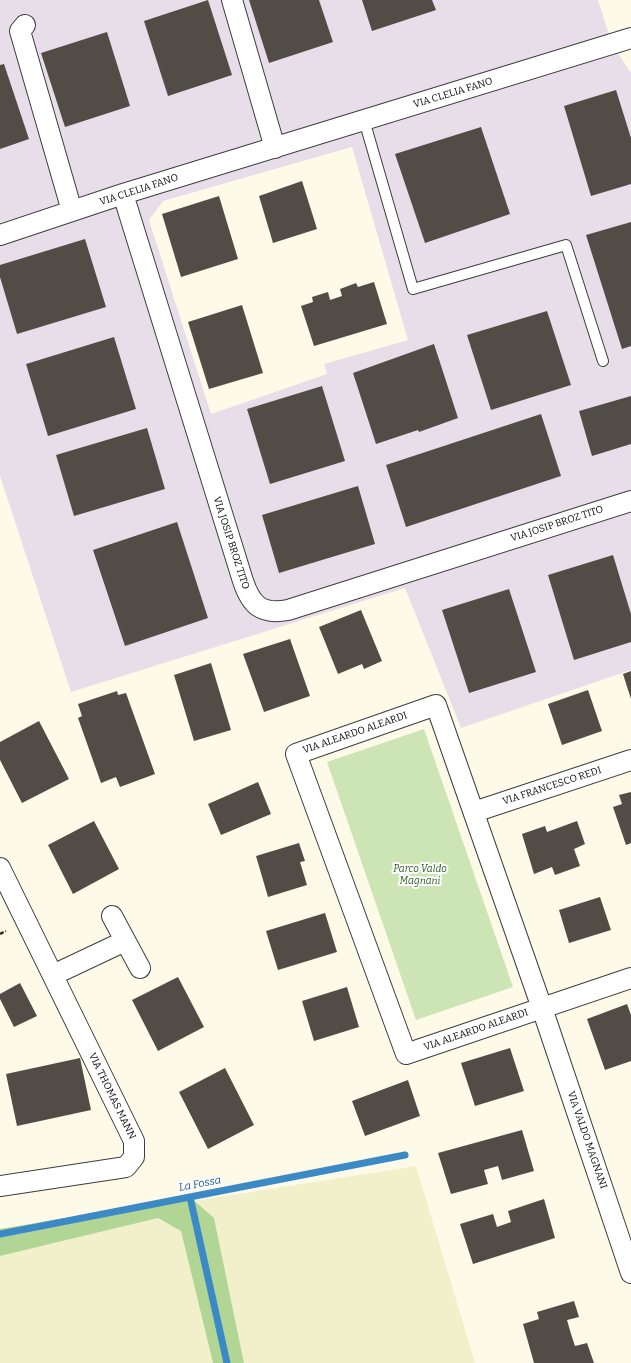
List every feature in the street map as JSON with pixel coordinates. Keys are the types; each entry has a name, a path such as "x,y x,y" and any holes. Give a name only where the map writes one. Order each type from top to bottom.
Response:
{"street":[{"path":"232,0 275,148"},
{"path":"25,25 20,31 72,211"},
{"name":"VIA CLELIA FANO","path":"0,235 123,194 631,38"},
{"name":"VIA JOSIP BROZ TITO","path":"123,194 242,580 248,596 260,608 273,613 288,610 631,501"},
{"name":"VIA ALEARDO ALEARDI","path":"542,1008 436,706 296,754 406,1054 631,978"},
{"name":"VIA FRANCESCO REDI","path":"474,812 631,760"},
{"name":"VIA THOMAS MANN","path":"0,868 134,1141 134,1157 126,1167 0,1186"},
{"path":"112,916 140,968"},
{"path":"53,975 125,941"},
{"name":"VIA VALDO MAGNANI","path":"542,1008 630,1264"}],"lane":[{"path":"364,120 413,289 566,245 603,361"}],"shaded area":[{"path":"0,0 598,0 612,44 631,73 631,670 461,728 405,588 71,692 0,476","holes":["352,147 408,340 324,364 327,374 211,414 149,220 163,201"]},
{"path":"416,1166 475,1363 244,1363 214,1218 194,1201"},
{"path":"158,1218 181,1231 213,1363 0,1363 0,1256"}],"green space":[{"name":"Parco Valdo Magnani","path":"424,729 513,987 416,1020 327,762"},
{"path":"190,1197 214,1218 244,1363 213,1363 181,1231 158,1218 0,1256 0,1229"}],"building":[{"path":"208,0 232,75 168,96 144,21"},
{"path":"249,0 319,0 333,42 269,63"},
{"path":"362,0 432,0 436,10 372,31"},
{"path":"107,32 130,106 65,127 41,53"},
{"path":"4,64 29,139 0,149 0,65"},
{"path":"616,90 631,138 631,184 591,196 564,106"},
{"path":"481,127 510,214 425,243 395,154"},
{"path":"302,181 317,229 273,243 259,196"},
{"path":"219,196 238,259 181,277 162,214"},
{"path":"631,222 631,346 622,349 586,235"},
{"path":"85,239 106,307 17,334 0,277 0,265"},
{"path":"374,282 387,324 314,346 301,306 313,302 312,297 328,292 330,300 342,296 340,289 356,283 358,287"},
{"path":"242,305 263,373 209,389 188,322"},
{"path":"547,311 571,385 491,410 467,335"},
{"path":"114,337 136,409 48,436 26,364"},
{"path":"434,344 458,418 419,432 418,430 376,444 353,373"},
{"path":"322,386 345,461 270,484 247,409"},
{"path":"631,396 631,444 592,456 579,411"},
{"path":"541,414 561,476 406,527 386,465"},
{"path":"147,428 165,489 74,516 56,455"},
{"path":"358,486 375,544 279,573 262,515"},
{"path":"177,522 208,618 125,646 93,550"},
{"path":"613,555 631,614 631,642 574,660 548,575"},
{"path":"509,589 536,672 469,693 442,610"},
{"path":"361,610 382,661 364,669 362,664 338,674 319,627"},
{"path":"290,639 310,696 264,712 243,654"},
{"path":"211,663 231,730 194,741 174,675"},
{"path":"631,671 631,699 623,674"},
{"path":"588,690 602,731 562,745 548,704"},
{"path":"117,691 118,695 126,693 155,774 120,787 116,777 101,783 78,718 82,716 78,704"},
{"path":"39,721 69,779 22,803 0,760 0,742"},
{"path":"258,782 271,814 221,835 208,804"},
{"path":"631,792 631,843 626,845 613,807 622,804 619,795"},
{"path":"94,821 119,869 73,894 48,845"},
{"path":"577,821 585,844 574,849 580,866 555,875 552,867 534,874 522,834 545,826 547,832"},
{"path":"299,843 305,861 300,862 307,885 268,897 256,856"},
{"path":"600,897 611,930 569,943 559,910"},
{"path":"325,913 337,952 278,970 266,931"},
{"path":"178,977 204,1027 158,1051 132,1000"},
{"path":"20,983 37,1016 14,1027 0,999 0,994"},
{"path":"347,987 359,1027 314,1041 302,1001"},
{"path":"627,1004 631,1015 631,1061 605,1070 587,1019"},
{"path":"510,1048 524,1091 475,1106 461,1063"},
{"path":"80,1058 91,1110 17,1126 6,1074"},
{"path":"225,1068 254,1125 208,1149 179,1092"},
{"path":"408,1080 420,1116 365,1136 352,1101"},
{"path":"522,1130 534,1171 502,1180 498,1166 484,1170 488,1184 451,1194 438,1153"},
{"path":"544,1199 555,1238 473,1264 460,1224 493,1214 497,1227 511,1222 508,1211"},
{"path":"574,1301 579,1317 567,1320 571,1334 575,1346 587,1343 594,1363 534,1363 523,1324 539,1319 537,1312"}],"waterway":[{"name":"La Fossa","path":"0,1234 405,1155"},
{"path":"190,1197 227,1363"}]}
